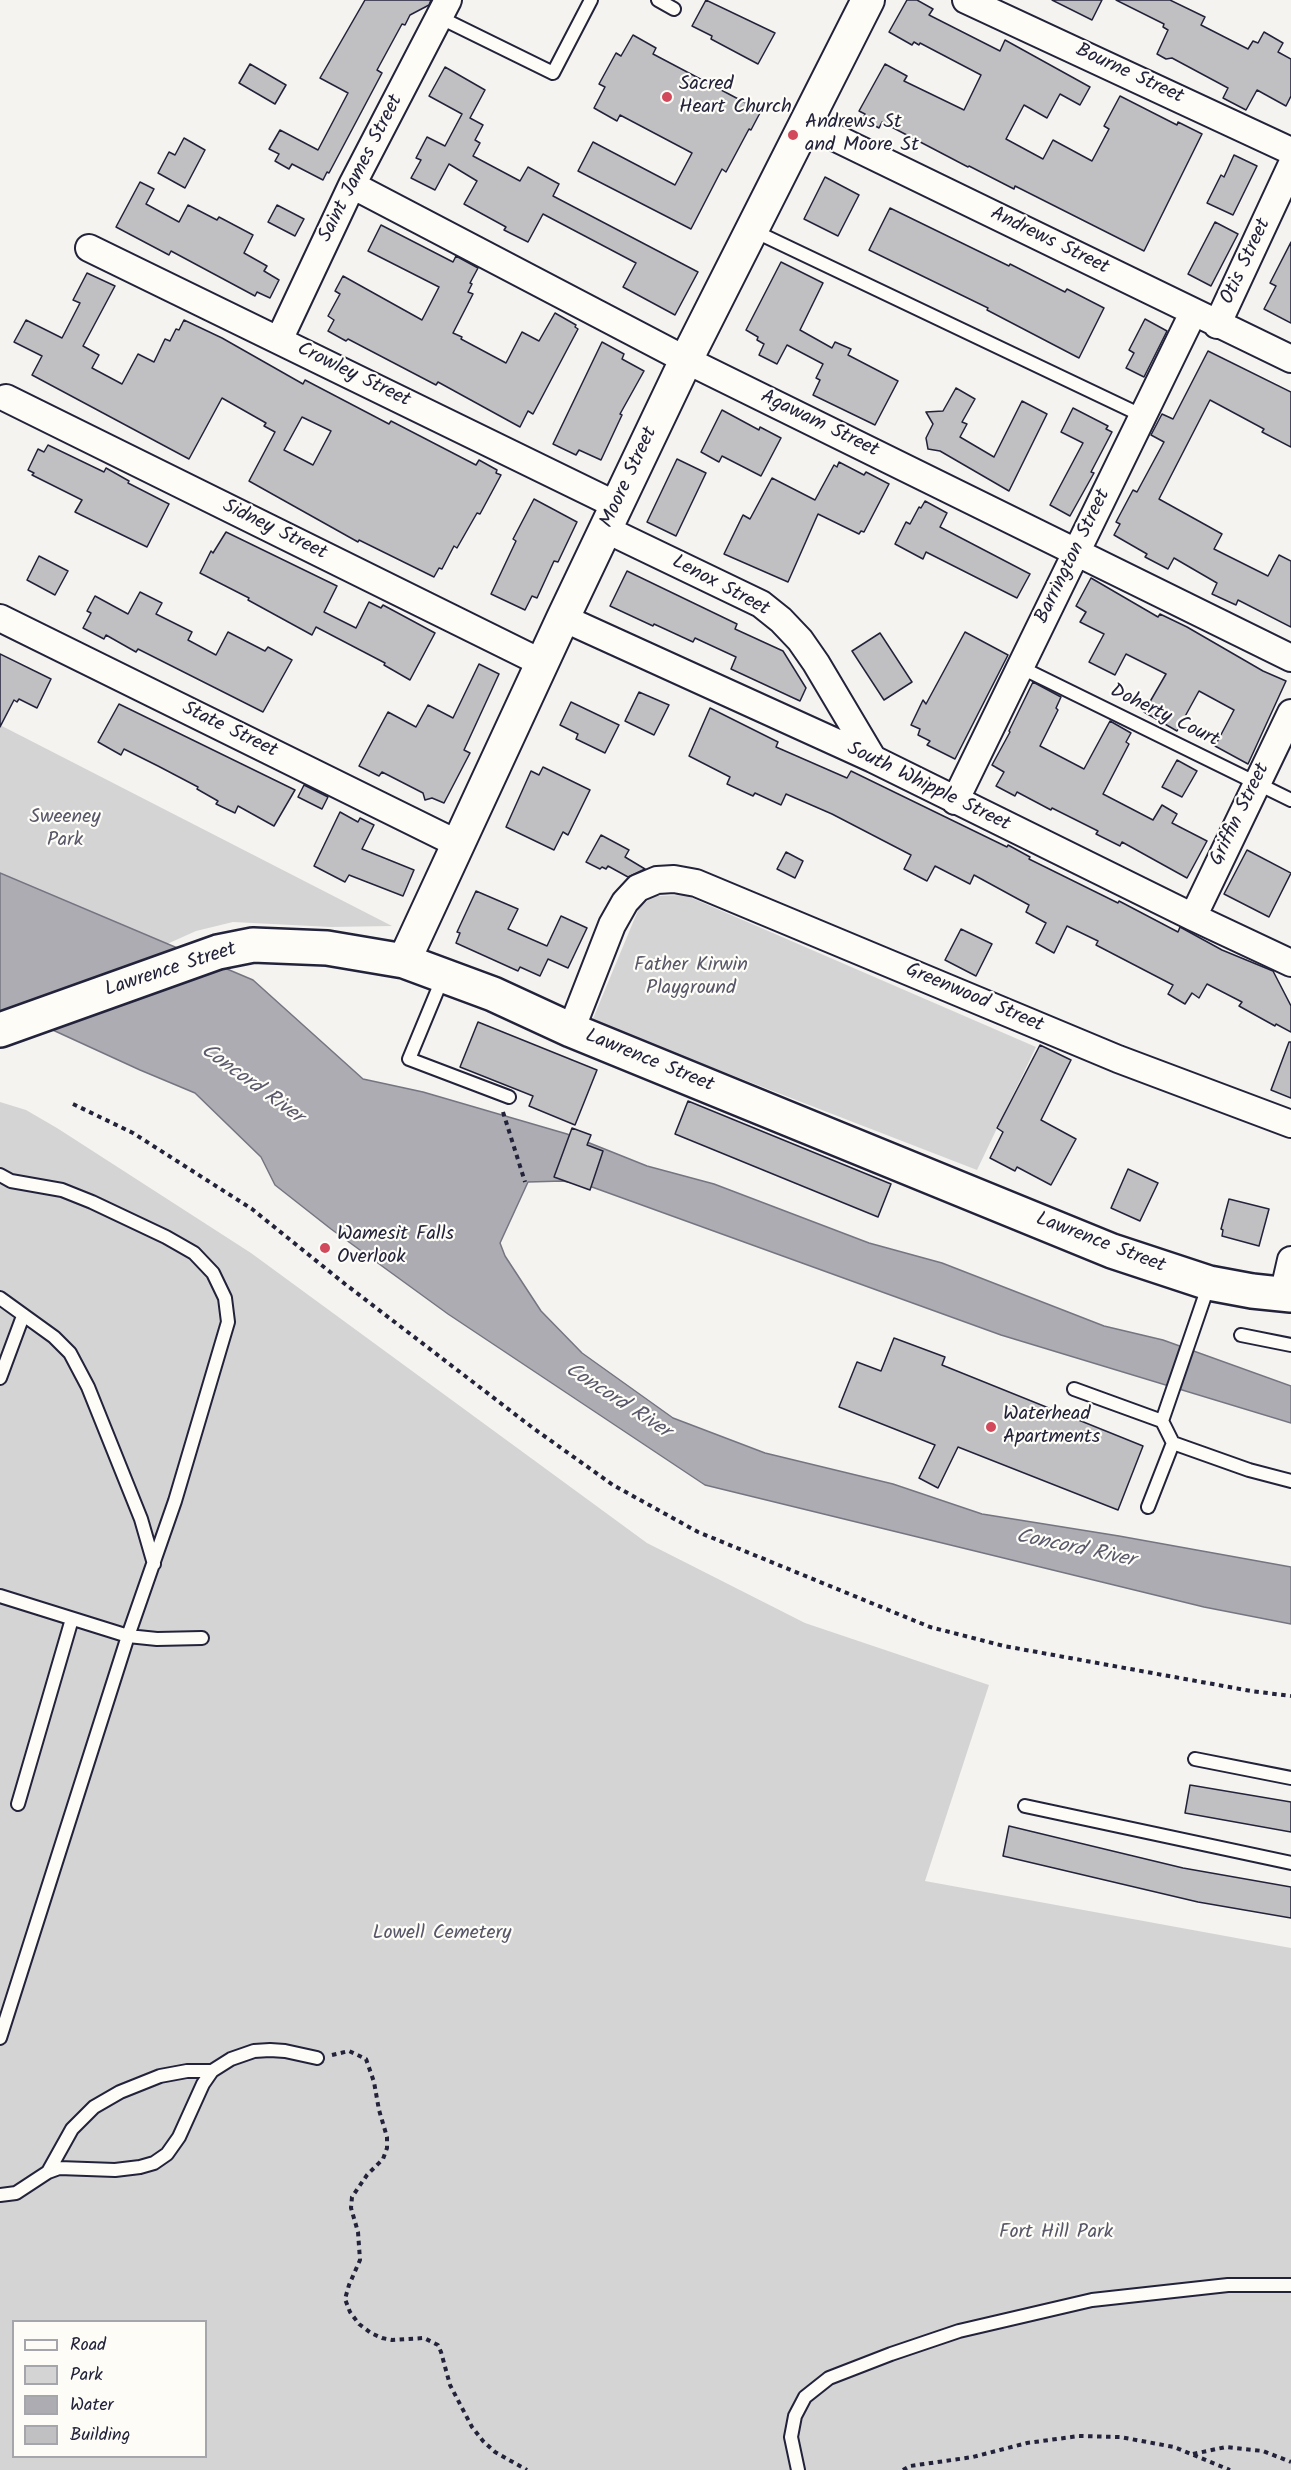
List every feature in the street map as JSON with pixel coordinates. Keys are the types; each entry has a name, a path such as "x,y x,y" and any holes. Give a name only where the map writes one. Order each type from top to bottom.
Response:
{"main road":[{"name":"Lawrence Street","path":"0,1030 218,952 253,945 327,948 404,961 493,994 571,1030 1112,1251 1209,1283 1287,1295"}],"street":[{"name":"Moore Street","path":"404,961 686,360 868,0"},
{"name":"Bourne Street","path":"966,0 1291,151"},
{"name":"Saint James Street","path":"279,340 352,184 443,9"},
{"name":"Andrews Street","path":"807,124 1291,359"},
{"name":"Otis Street","path":"1217,325 1291,166"},
{"name":"Agawam Street","path":"352,184 686,360 1291,658"},
{"name":"Crowley Street","path":"89,248 279,340 611,517"},
{"name":"Barrington Street","path":"955,801 1193,313"},
{"name":"Sidney Street","path":"6,398 542,663"},
{"name":"Lenox Street","path":"611,517 761,604 781,620 800,640 816,663 873,759"},
{"name":"State Street","path":"0,618 458,844"},
{"name":"South Whipple Street","path":"563,618 873,759 1291,963"},
{"name":"Griffin Street","path":"1193,917 1291,713"},
{"name":"Greenwood Street","path":"571,1030 612,925 625,902 638,888 657,879 674,879 696,883 1118,1059 1291,1124"},
{"path":"1287,1295 1291,1260"}],"lane":[{"path":"443,9 553,73 591,0"},
{"path":"658,0 674,9"},
{"path":"752,230 1143,416"},
{"name":"Doherty Court","path":"1020,667 1291,800"},
{"path":"444,976 409,1059 509,1097"},
{"path":"0,1176 62,1190 130,1219 194,1253 213,1273 225,1299 228,1323 155,1564 128,1636 0,2038"},
{"path":"1209,1283 1162,1420 1173,1443 1249,1470 1291,1481"},
{"path":"0,1298 54,1337 70,1353 88,1387 141,1519 155,1564"},
{"path":"0,1378 23,1316"},
{"path":"1241,1335 1291,1344"},
{"path":"1074,1389 1162,1420"},
{"path":"1148,1507 1173,1443"},
{"path":"0,1598 128,1636 157,1639 202,1638"},
{"path":"18,1804 72,1619"},
{"path":"1195,1760 1291,1778"},
{"path":"1025,1806 1291,1863"},
{"path":"0,2195 16,2193 48,2172 59,2168 114,2170 154,2163 167,2154 179,2137 203,2084 212,2071 231,2059 254,2051 285,2050 317,2058"},
{"path":"48,2172 72,2129 94,2107 120,2092 160,2076 187,2071 212,2071"},
{"path":"798,2470 792,2437 795,2416 806,2397 829,2378 891,2354 959,2331 1092,2300 1228,2285 1291,2285"}],"path":[{"path":"74,1104 133,1132 252,1209 345,1284 533,1428 613,1485 698,1532 930,1627 1004,1646 1251,1691 1291,1696"},
{"path":"502,1114 525,1182"},
{"path":"317,2058 349,2051 366,2059 387,2137 387,2148 383,2159 362,2181 352,2197 351,2208 358,2232 360,2260 345,2299 350,2312 359,2324 382,2338 392,2340 424,2338 438,2345 450,2385 472,2427 495,2451 527,2470"},
{"path":"903,2470 910,2466 973,2457 1027,2443 1079,2436 1120,2437 1174,2447 1230,2470"},
{"path":"1192,2454 1226,2447 1263,2451 1291,2463"}],"green space":[{"name":"Sweeney Park","path":"0,725 392,926 331,927 233,922 196,931 167,944 0,873"},
{"name":"Father Kirwin Playground","path":"685,895 1036,1047 977,1170 592,1021 639,908 653,896"},
{"name":"Lowell Cemetery","path":"0,1102 26,1110 57,1128 251,1253 647,1543 805,1623 989,1685 925,1881 1291,1948 1291,2470 0,2470"}],"water":[{"name":"Concord River","path":"0,873 253,980 363,1079 423,1092 567,1134 647,1166 714,1184 869,1243 942,1263 1104,1326 1163,1340 1291,1386 1291,1423 1001,1335 592,1187 563,1181 528,1182 500,1243 505,1256 541,1311 582,1353 673,1418 765,1453 893,1484 982,1514 1291,1567 1291,1624 1204,1607 705,1485 448,1314 331,1229 275,1185 261,1157 195,1093 44,1026 0,1012"}],"building":[{"path":"365,0 431,0 429,5 410,15 405,25 402,24 377,70 382,73 329,173 327,172 323,180 292,164 289,169 275,161 279,154 269,149 280,130 318,150 348,93 320,78"},
{"path":"706,0 775,33 758,64 692,26"},
{"path":"907,0 917,0 933,9 929,15 1000,51 1005,40 1090,87 1080,105 1060,94 1047,118 1024,105 1006,139 1043,159 1053,140 1092,161 1109,129 1104,126 1120,96 1177,125 1178,122 1202,134 1144,251 1015,186 1014,189 968,167 882,122 879,128 863,119 865,114 859,111 885,64 907,76 904,81 964,110 981,75 920,43 919,45 914,42 912,45 889,32"},
{"path":"1052,0 1102,0 1092,20"},
{"path":"1116,0 1170,0 1205,17 1201,25 1248,49 1253,41 1258,43 1264,32 1283,43 1278,52 1291,59 1291,96 1286,106 1257,90 1246,110 1223,98 1228,88 1172,58 1166,59 1157,54 1168,30 1163,27 1164,24"},
{"name":"Sacred Heart Church","path":"633,35 656,48 653,54 761,111 726,172 722,169 691,229 578,171 593,142 675,185 692,153 620,115 617,121 594,108 605,87 599,84 616,53 621,56"},
{"path":"250,64 286,85 275,104 239,83"},
{"path":"445,67 485,90 470,118 483,125 475,140 480,143 473,156 520,181 528,167 559,184 553,196 698,272 675,315 623,287 636,263 543,214 528,242 504,230 506,227 464,204 477,181 449,164 435,190 411,178 421,160 416,158 427,137 445,146 462,114 429,96"},
{"path":"184,138 205,150 185,188 158,173 169,152 175,155"},
{"path":"1234,155 1257,166 1233,215 1207,203 1221,175 1224,177"},
{"path":"825,177 859,195 838,236 804,219"},
{"path":"140,182 154,189 146,204 179,222 188,205 217,220 219,217 253,235 244,253 267,266 264,271 279,280 270,298 257,292 255,296 171,251 169,255 116,227"},
{"path":"277,205 304,219 295,236 268,222"},
{"path":"890,208 1009,266 1010,264 1065,292 1067,289 1104,308 1079,358 987,310 988,308 869,250"},
{"path":"1215,222 1238,234 1211,286 1188,274"},
{"path":"381,225 453,262 456,256 478,268 468,292 473,294 453,333 506,363 522,332 539,341 555,313 576,325 578,329 533,414 528,411 520,427 438,382 436,385 328,331 334,320 328,316 340,294 335,291 343,276 422,320 439,287 368,251"},
{"path":"1291,242 1291,323 1264,309 1276,286 1270,283"},
{"path":"781,262 823,283 800,330 832,348 835,342 851,349 848,355 898,381 875,425 813,395 820,380 816,378 823,364 787,345 777,364 759,355 764,344 757,340 758,337 746,330"},
{"path":"87,273 115,286 83,346 99,355 92,368 122,384 138,354 154,362 165,339 170,341 184,320 222,338 303,384 305,380 389,424 391,421 476,465 479,460 497,470 496,473 501,475 480,514 477,513 457,548 454,546 442,569 439,568 434,577 359,540 358,542 249,481 275,432 264,426 266,423 222,398 189,459 32,375 42,356 14,342 26,320 62,338 80,303 73,300","holes":["302,417 331,431 313,465 284,450"]},
{"path":"1145,319 1167,331 1144,377 1126,368 1134,353 1129,350"},
{"path":"602,342 624,354 622,359 644,371 620,414 622,415 601,460 579,450 576,455 553,444"},
{"path":"1208,351 1291,392 1291,447 1262,432 1264,429 1210,400 1159,499 1222,534 1214,549 1268,576 1279,555 1291,561 1291,627 1238,600 1236,605 1212,594 1217,583 1174,558 1168,569 1145,557 1147,554 1114,535 1120,524 1116,522 1133,490 1137,492 1164,442 1151,435 1162,414 1173,419"},
{"path":"956,388 975,399 962,422 967,424 960,437 994,457 1022,401 1047,414 1009,491 940,451 928,449 926,438 933,424 926,412 943,411"},
{"path":"1073,408 1108,426 1106,429 1112,432 1091,472 1094,473 1070,516 1050,505 1083,443 1061,432"},
{"path":"722,410 759,430 760,427 781,438 761,476 722,456 719,462 701,452"},
{"path":"48,445 104,472 106,468 129,481 128,483 169,504 147,547 75,512 82,500 32,475 34,473 28,470 38,449 44,452"},
{"path":"677,459 706,473 676,536 647,522"},
{"path":"839,462 864,475 866,472 889,484 864,532 861,531 859,534 818,514 788,582 724,554 743,515 750,519 772,478 815,500 834,465 837,467"},
{"path":"534,499 577,522 558,562 554,561 537,598 532,596 525,610 491,594 516,541 513,539"},
{"path":"925,501 947,513 940,527 1030,574 1017,598 926,552 923,559 895,544 906,522 910,524"},
{"path":"226,532 337,586 324,612 356,628 369,602 381,608 383,605 435,633 410,680 384,665 385,663 316,627 312,635 248,600 249,598 200,573 211,551 213,553"},
{"path":"39,556 68,571 55,595 27,580"},
{"path":"627,571 737,624 735,629 783,651 806,688 800,701 731,669 736,657 695,638 693,642 654,624 653,626 610,606"},
{"path":"1091,578 1158,617 1160,614 1187,627 1263,671 1286,681 1248,764 1215,746 1234,710 1199,691 1177,731 1144,712 1166,674 1126,654 1115,675 1089,662 1104,634 1080,622 1086,612 1076,606"},
{"path":"140,592 162,603 156,614 192,632 188,640 216,655 228,632 265,651 268,647 292,660 263,712 138,649 136,652 106,635 104,639 83,628 91,613 87,611 95,596 128,614"},
{"path":"965,632 1008,655 955,759 927,745 930,741 918,735 920,729 911,725 923,700 926,704"},
{"path":"880,633 912,682 884,700 852,651"},
{"path":"0,654 51,679 37,708 19,699 17,702 14,700 0,727"},
{"path":"479,664 499,674 464,750 470,753 444,803 432,798 425,800 423,793 382,772 379,776 359,766 388,712 416,727 428,705 453,718"},
{"path":"1033,682 1061,697 1056,708 1058,710 1040,746 1084,769 1110,721 1131,733 1126,742 1129,744 1103,794 1153,820 1162,805 1177,814 1172,823 1207,841 1187,878 1122,842 1120,846 1096,834 1098,831 1052,808 1051,810 1017,792 1015,796 996,786 1004,772 992,765"},
{"path":"639,692 669,705 654,735 625,721"},
{"path":"571,702 619,725 605,753 576,739 578,734 560,725"},
{"path":"119,704 295,790 274,826 238,806 235,813 216,804 218,801 197,789 198,787 124,749 121,755 98,742"},
{"path":"710,708 778,742 776,747 847,778 851,771 1007,847 1008,845 1030,857 1029,859 1118,903 1119,901 1178,932 1180,927 1222,950 1273,971 1291,1006 1291,1032 1239,1006 1242,1002 1207,984 1199,998 1192,993 1185,1004 1168,994 1173,985 1096,945 1098,941 1067,926 1054,953 1036,943 1046,923 1026,912 1029,905 974,875 970,884 935,866 927,881 904,869 911,855 832,814 786,794 781,805 727,784 730,777 689,756"},
{"path":"1177,760 1197,771 1182,797 1162,787"},
{"path":"543,767 590,790 568,835 563,832 554,850 506,827 531,771 539,775"},
{"path":"304,785 328,797 322,809 298,797"},
{"path":"340,812 358,822 360,818 374,825 362,849 414,870 403,896 349,875 345,882 314,866"},
{"path":"601,835 629,850 625,857 645,869 628,877 608,866 606,869 602,867 600,869 586,862"},
{"path":"1247,850 1291,873 1269,917 1224,894"},
{"path":"786,852 803,861 795,878 777,869"},
{"path":"476,891 518,909 508,929 547,946 561,916 587,928 568,968 548,959 540,976 520,967 518,971 456,943 460,933 457,932"},
{"path":"961,929 992,944 976,976 945,960"},
{"path":"478,1022 597,1070 575,1125 529,1106 533,1096 460,1067"},
{"path":"1289,1042 1291,1042 1291,1098 1271,1090"},
{"path":"1040,1045 1071,1060 1041,1120 1076,1139 1051,1185 1017,1167 1015,1171 990,1158 1003,1132 997,1128"},
{"path":"688,1101 891,1184 878,1217 675,1134"},
{"path":"572,1128 591,1135 587,1145 603,1151 590,1190 554,1177"},
{"path":"1128,1169 1158,1183 1140,1221 1111,1208"},
{"path":"1229,1199 1269,1209 1259,1246 1222,1236 1223,1230 1221,1229"},
{"name":"Waterhead Apartments","path":"894,1338 945,1357 942,1365 1143,1446 1118,1510 958,1447 938,1488 919,1478 935,1445 839,1407 857,1362 881,1371"},
{"path":"1190,1785 1291,1802 1291,1832 1185,1813"},
{"path":"1009,1826 1183,1868 1291,1887 1291,1918 1198,1902 1003,1856"}],"place":[{"name":"Sacred Heart Church","path":"667,97"},
{"name":"Andrews St and Moore St","path":"793,135"},
{"name":"Wamesit Falls Overlook","path":"325,1248"},
{"name":"Waterhead Apartments","path":"991,1427"}],"park label":[{"name":"Fort Hill Park","path":"1056,2234"}]}
